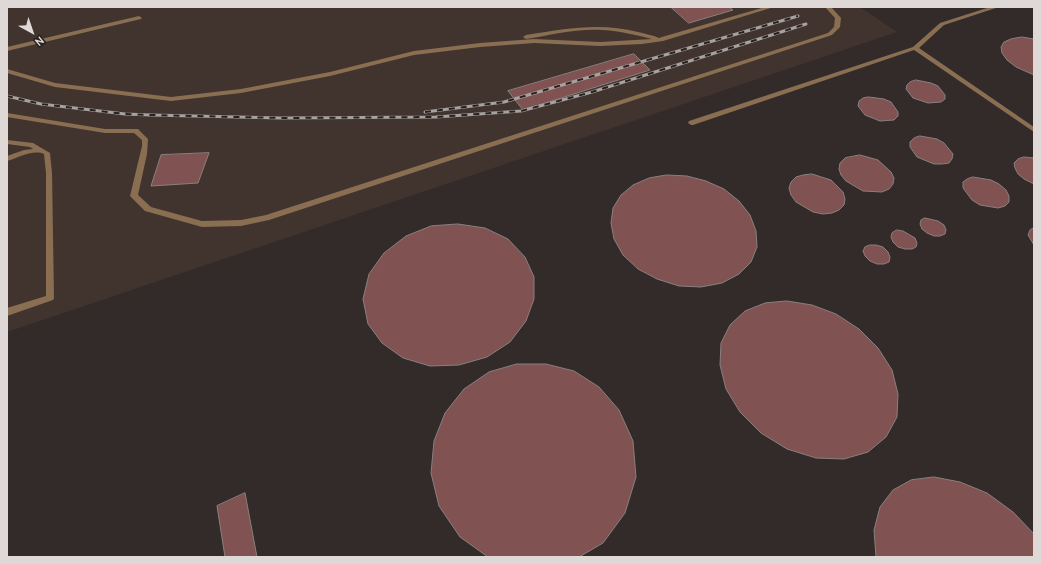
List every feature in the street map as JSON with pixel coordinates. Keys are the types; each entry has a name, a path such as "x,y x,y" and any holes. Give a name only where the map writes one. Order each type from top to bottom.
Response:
{"lane":[{"path":"7,71 55,85 171,99 241,91 330,74 409,53 534,41 600,44 663,39 771,7"},
{"path":"7,115 105,131 136,131 146,139 146,148 142,166 135,182 134,196 148,209 202,224 241,223 266,218 830,34 837,27 838,18 828,7"},
{"path":"691,123 915,48 942,24 996,7"},
{"path":"7,49 139,18"},
{"path":"480,45 586,28 614,28 663,39"},
{"path":"915,48 1034,130"},
{"path":"7,142 31,145 47,153 49,173 50,298 7,312"},
{"path":"7,159 26,152 42,150"}],"shaded area":[{"path":"7,7 860,7 897,32 7,332"}],"building":[{"path":"671,7 729,7 733,10 689,23"},
{"path":"1022,37 1034,39 1034,75 1016,67 1007,60 1002,53 1001,47 1004,42"},
{"path":"634,54 650,70 523,110 508,91"},
{"path":"916,80 938,86 945,95 945,99 941,102 928,103 913,98 906,89 910,82"},
{"path":"869,97 884,99 891,102 898,112 898,116 894,120 880,121 865,115 858,106 859,101 863,98"},
{"path":"920,136 937,139 944,143 953,154 949,163 934,164 917,157 910,147 910,142 914,138"},
{"path":"209,153 198,183 151,186 161,155"},
{"path":"860,155 878,160 891,172 894,178 893,184 889,189 882,192 863,191 846,181 841,175 839,169 840,163 845,158"},
{"path":"1024,157 1034,158 1034,184 1018,174 1015,168 1014,163 1018,159"},
{"path":"812,174 831,180 843,192 845,199 844,205 839,210 832,213 823,214 813,212 796,202 791,195 789,188 791,182 796,177"},
{"path":"667,175 687,176 706,181 724,189 739,201 750,215 756,231 757,247 751,262 739,274 722,283 701,287 679,286 657,279 638,269 623,255 614,239 611,223 613,208 621,195 633,185 649,178"},
{"path":"973,177 991,180 999,184 1006,190 1009,196 1009,202 1005,206 998,208 980,205 972,200 963,188 963,182"},
{"path":"925,218 938,221 944,225 946,230 945,234 934,236 922,229 920,224 921,220"},
{"path":"458,224 485,228 508,239 525,257 534,277 534,299 526,321 510,342 487,357 459,365 430,366 403,358 382,343 368,324 363,299 369,274 384,253 406,236 431,226"},
{"path":"1034,228 1034,245 1028,235 1030,230"},
{"path":"897,230 903,231 915,238 917,243 916,247 912,249 905,249 898,247 893,242 891,237 892,233"},
{"path":"870,245 883,247 888,252 890,257 889,262 877,264 870,261 865,256 863,251 865,247"},
{"path":"787,301 812,305 836,314 859,329 878,348 892,370 898,394 897,417 886,437 868,452 844,459 816,458 787,449 761,433 740,412 726,389 720,365 721,343 730,325 745,311 765,303"},
{"path":"517,364 546,364 574,371 599,387 619,410 633,441 636,477 625,513 603,543 579,557 488,557 460,537 439,506 431,473 434,441 445,413 464,389 489,372"},
{"path":"934,477 960,482 987,493 1013,512 1034,534 1034,557 876,557 874,530 880,507 893,490 911,480"},
{"path":"245,493 257,557 225,557 217,506"}],"railway":[{"path":"425,112 504,102 798,16"},
{"path":"7,96 41,104 125,114 151,115 281,118 436,117 521,111 592,92 806,24"}]}
